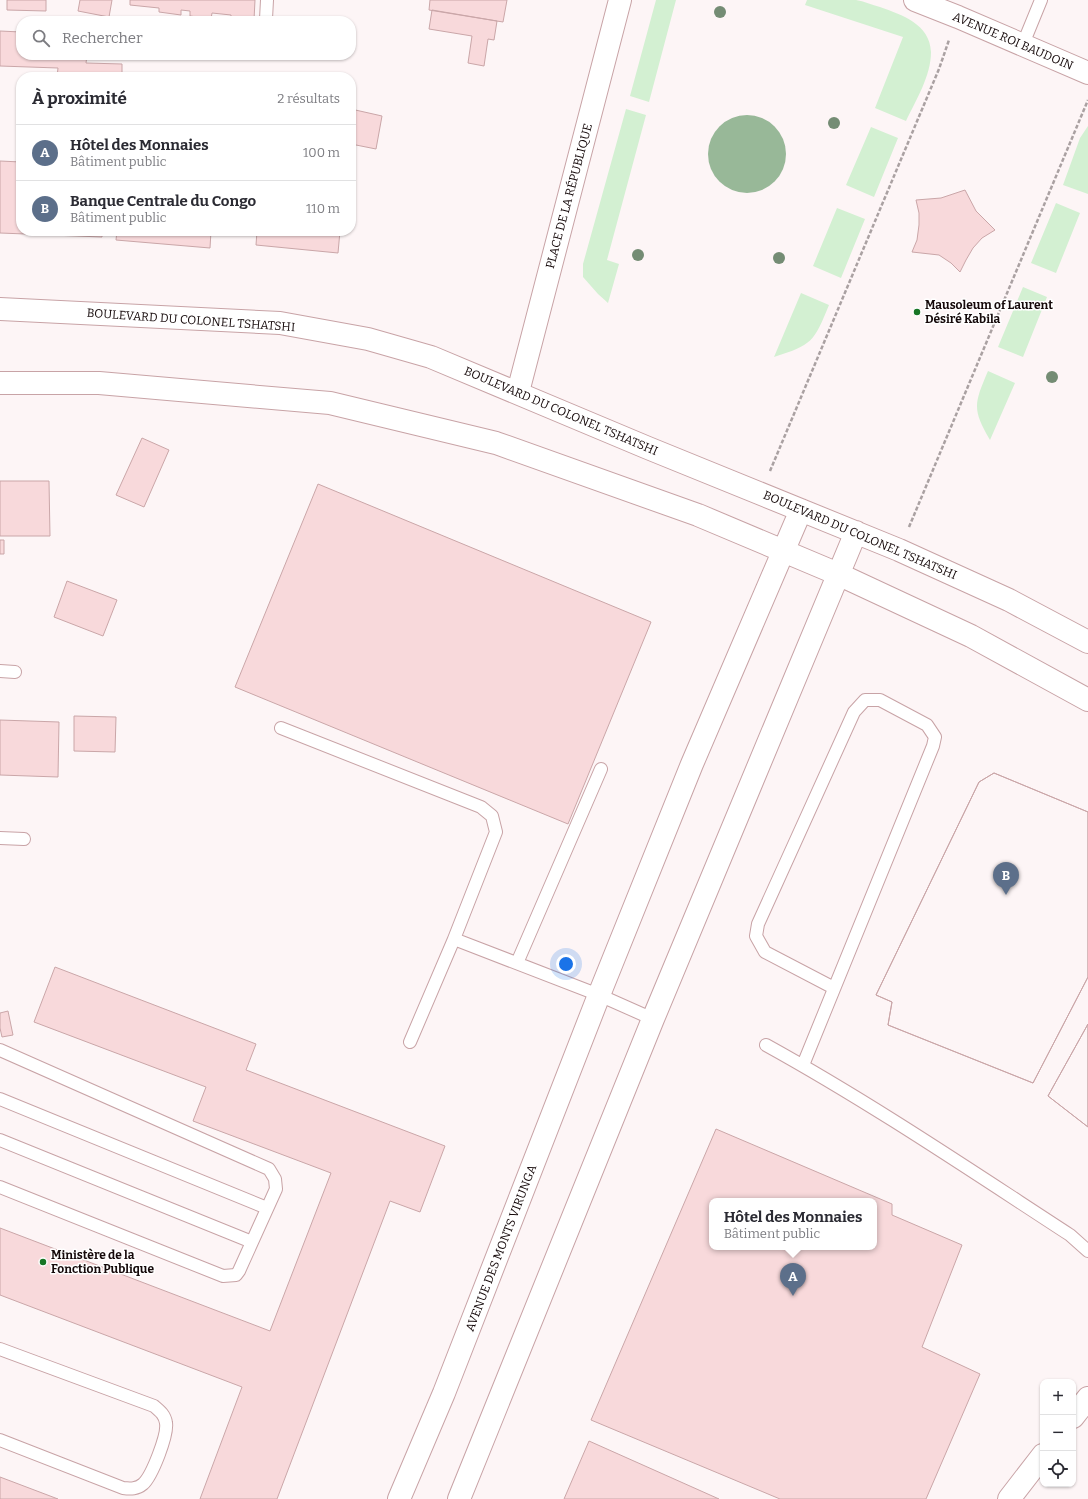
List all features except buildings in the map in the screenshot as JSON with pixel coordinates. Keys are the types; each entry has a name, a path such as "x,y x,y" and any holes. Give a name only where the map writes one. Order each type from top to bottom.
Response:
{"street":[{"name":"PLACE DE LA RÉPUBLIQUE","path":"518,392 620,0"},
{"name":"AVENUE ROI BAUDOIN","path":"915,0 1023,44 1088,73"},
{"name":"BOULEVARD DU COLONEL TSHATSHI","path":"0,309 280,323 368,339 431,357 518,392 648,448 899,550 1008,600 1088,642"},
{"path":"0,383 99,383 330,403 496,443 698,515 838,574 971,636 1088,700"},
{"name":"AVENUE DES MONTS VIRUNGA","path":"399,1499 444,1393 599,995 692,764 801,510"},
{"path":"459,1499 653,1019 856,532"},
{"path":"1075,1415 1088,1398"},
{"path":"1009,1499 1040,1459"}],"lane":[{"path":"266,16 267,0"},
{"path":"1023,44 1041,0"},
{"path":"0,671 15,672"},
{"path":"803,1066 933,746 935,737 927,725 880,700 865,700 854,712 758,924 756,936 765,952 834,988"},
{"path":"281,728 481,806 492,816 496,832 454,939 410,1042"},
{"path":"517,963 601,769"},
{"path":"0,838 24,839"},
{"path":"454,939 599,995 653,1019"},
{"path":"766,1045 905,1127 1070,1235 1088,1251"},
{"path":"0,1050 269,1169 275,1179 276,1189 239,1272 236,1275 223,1276 0,1187"},
{"path":"0,1099 267,1208"},
{"path":"0,1140 252,1242"},
{"path":"0,1349 154,1406 163,1414 166,1422 166,1431 151,1473 144,1484 134,1489 123,1488 0,1440"}],"path":[{"path":"760,493 939,69 958,17"},
{"path":"899,550 1088,100"}],"shaded area":[{"path":"656,0 676,0 649,102 630,96"},
{"path":"807,0 862,1 906,17 926,34 931,52 926,79 906,121 875,108 903,37 805,5"},
{"path":"626,109 646,115 607,260 619,264 608,303 583,277 583,264"},
{"path":"747,115 762,118 769,122 779,132 783,139 786,154 783,169 779,176 769,186 762,190 747,193 732,190 725,186 715,176 711,169 708,154 711,139 715,132 725,122 732,118"},
{"path":"1088,126 1088,194 1063,185 1080,138"},
{"path":"871,127 898,138 874,197 846,185"},
{"path":"1056,203 1080,213 1056,273 1031,263"},
{"path":"837,208 865,219 841,278 813,266"},
{"path":"1023,287 1047,297 1023,357 998,347"},
{"path":"801,293 829,305 824,317 815,335 804,345 774,357"},
{"path":"988,371 1015,383 990,440 980,421 977,406 980,391"}],"place":[{"name":"Mausoleum of Laurent Désiré Kabila","path":"917,312"},
{"name":"Banque Centrale du Congo","path":"1006,895"},
{"name":"Ministère de la Fonction Publique","path":"43,1262"},
{"name":"Hôtel des Monnaies","path":"793,1296"}]}
